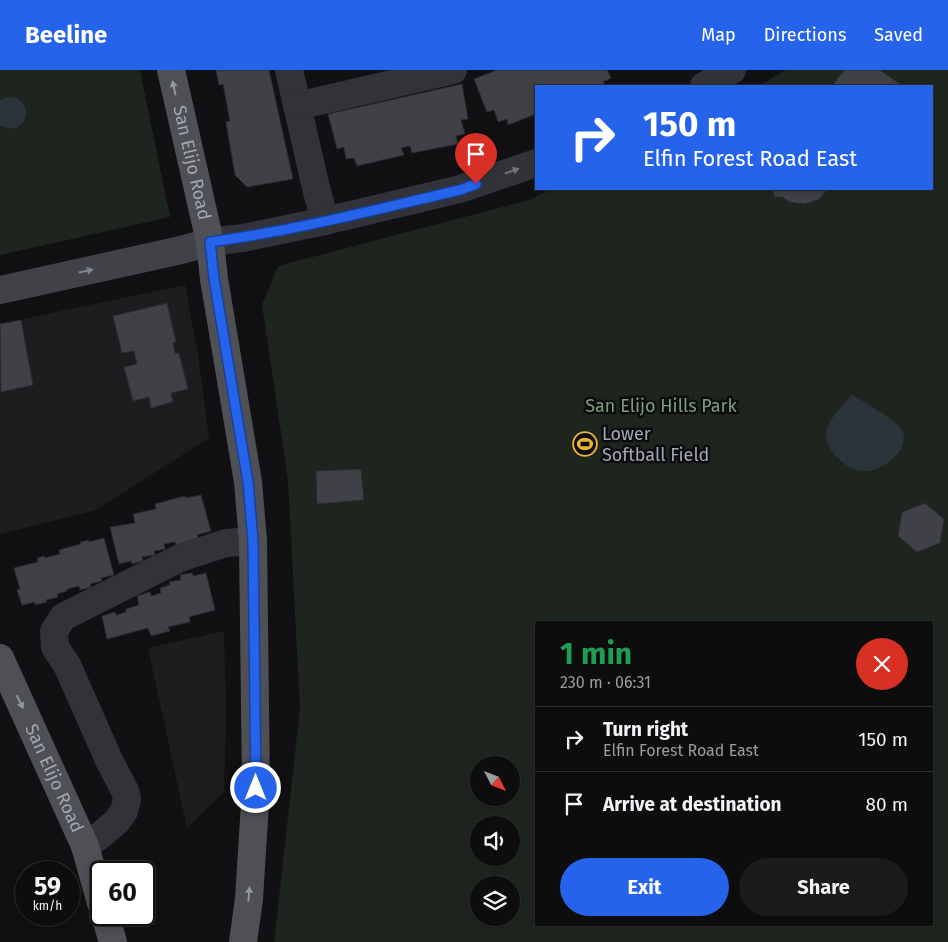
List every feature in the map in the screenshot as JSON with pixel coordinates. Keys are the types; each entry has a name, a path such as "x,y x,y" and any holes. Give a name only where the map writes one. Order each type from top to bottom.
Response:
{"main road":[{"name":"San Elijo Road","path":"170,70 210,242 214,278 248,482 253,541 256,788 249,899 243,942"},
{"path":"0,290 210,242"},
{"name":"San Elijo Road","path":"0,658 85,846 90,864"},
{"path":"108,926 113,942"}],"street":[{"path":"289,70 325,221"},
{"path":"706,85 732,70"},
{"path":"297,106 448,71"},
{"path":"210,242 243,238 325,221 460,190 535,163"},
{"path":"85,846 117,821 124,811 127,799 67,665 55,647 54,631 63,617 180,558 226,543 253,541"}],"shaded area":[{"path":"8,97 17,99 26,110 22,123 17,127 9,128 0,125 0,101"},
{"path":"185,285 198,354 209,438 96,510 0,534 0,324"},
{"path":"852,395 892,420 900,427 904,435 904,442 896,456 874,470 862,471 848,466 834,454 827,441 827,428 837,412"},
{"path":"224,631 226,715 224,792 187,828 148,648"}],"green space":[{"path":"0,70 140,70 170,217 0,255"},
{"name":"San Elijo Hills Park","path":"786,70 948,70 948,942 274,942 300,708 288,480 262,305 278,266 529,200 549,190 933,190 933,85 760,85"}],"building":[{"path":"216,70 269,70 293,179 247,187 235,175 226,122 230,121 223,84 219,85"},
{"path":"497,70 607,70 611,78 603,82 605,85 535,85 535,114 508,125 507,119 498,122 494,110 487,112 474,79"},
{"path":"844,70 880,70 902,85 833,85"},
{"path":"462,84 468,119 461,120 465,134 456,136 458,144 412,153 410,146 401,148 404,155 357,166 354,158 346,159 344,147 337,149 328,114"},
{"path":"773,190 827,190 818,200 804,204 790,202 782,197 774,197"},
{"path":"167,303 176,342 173,343 175,353 179,353 188,389 171,393 173,402 151,408 149,397 133,401 124,367 137,364 134,351 122,353 113,316"},
{"path":"21,320 33,385 1,392 0,324"},
{"path":"361,469 364,500 317,504 316,471"},
{"path":"201,495 211,531 197,535 198,538 187,542 176,545 175,542 164,544 165,549 154,551 155,555 142,557 143,561 132,564 131,561 119,564 110,527 135,523 133,514 156,509 155,504 185,496 186,498"},
{"path":"925,503 944,519 940,543 917,552 898,536 902,512"},
{"path":"104,538 114,575 101,578 102,581 90,584 91,587 80,590 79,586 67,589 67,591 57,594 58,597 46,600 47,602 35,605 35,602 22,605 17,590 20,589 14,568 38,562 37,558 60,554 59,550 81,544 80,542"},
{"path":"192,573 193,576 206,573 215,610 189,617 190,622 168,627 170,631 151,636 148,628 107,639 102,616 115,612 116,615 126,612 126,609 139,605 137,596 150,592 151,596 161,593 160,588 170,585 169,582 181,580 180,575"}],"place":[{"name":"Lower Softball Field","path":"585,444"}],"route":[{"path":"256,788 253,541 248,482 214,278 210,242 243,238 325,221 460,190 476,184"}]}
